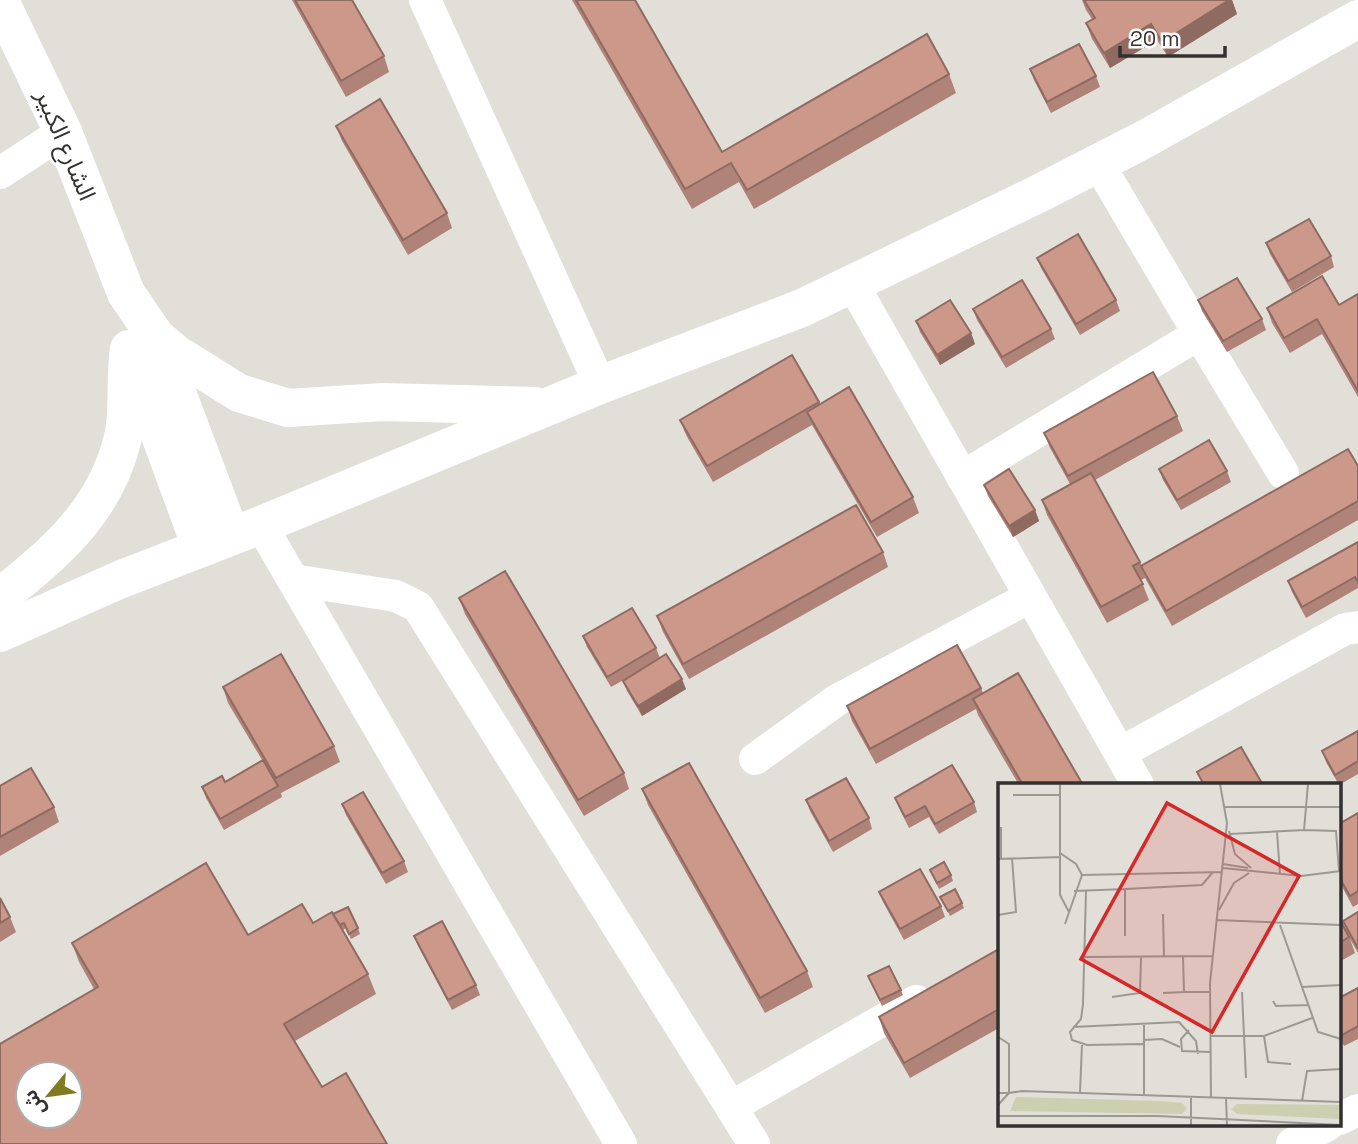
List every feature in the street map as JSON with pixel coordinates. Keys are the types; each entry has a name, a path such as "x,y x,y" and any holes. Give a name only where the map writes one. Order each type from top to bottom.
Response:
{"street":[{"path":"425,0 600,385"},
{"name":"الشارع الكبير","path":"0,1 63,132 126,293 142,343 231,536"},
{"path":"0,633 119,580 600,385 802,308 1098,163 1358,19"},
{"path":"0,173 63,132"},
{"path":"1098,163 1283,473"},
{"path":"852,283 1137,783"},
{"path":"962,477 1199,334"},
{"path":"0,597 73,534 110,474 122,444 127,405 125,372 142,343 175,354 239,393 288,408 383,402 548,407"},
{"path":"231,536 293,580 621,1144"},
{"path":"293,580 397,596 418,607 754,1144"},
{"path":"755,759 837,700 1030,597"},
{"path":"1120,753 1345,629 1358,627"},
{"path":"731,1107 940,988"},
{"path":"1340,1119 1358,1110"},
{"path":"1292,1144 1326,1126"}],"building":[{"path":"295,0 352,0 384,56 341,81"},
{"path":"576,0 635,0 722,152 927,34 949,74 747,190 731,163 685,189"},
{"path":"1084,0 1229,0 1162,42 1151,24 1104,53 1086,23 1095,18"},
{"path":"1079,44 1096,76 1047,102 1030,69"},
{"path":"380,99 447,213 403,240 336,126"},
{"path":"1309,219 1331,256 1288,281 1266,243"},
{"path":"1078,234 1116,300 1076,324 1037,258"},
{"path":"1322,276 1339,305 1358,294 1358,391 1317,319 1284,338 1267,308"},
{"path":"1237,278 1262,319 1223,341 1198,300"},
{"path":"1022,280 1051,329 1002,357 973,309"},
{"path":"950,300 971,333 937,355 916,321"},
{"path":"792,355 819,402 707,466 680,420"},
{"path":"1153,372 1177,416 1068,476 1044,433"},
{"path":"849,387 913,497 871,522 807,412"},
{"path":"1209,440 1227,471 1177,500 1159,469"},
{"path":"1348,449 1358,466 1358,501 1166,611 1141,566"},
{"path":"1009,469 1035,510 1009,526 984,485"},
{"path":"1091,473 1140,562 1133,566 1143,584 1101,607 1042,500"},
{"path":"856,505 883,552 683,664 657,616"},
{"path":"1358,542 1358,582 1355,577 1302,607 1288,581"},
{"path":"505,571 624,773 578,800 459,598"},
{"path":"632,608 656,648 607,677 583,636"},
{"path":"957,645 981,688 870,749 847,706"},
{"path":"281,654 334,746 276,778 223,687"},
{"path":"666,654 682,679 638,706 623,681"},
{"path":"1018,673 1082,783 1022,783 973,699"},
{"path":"1358,731 1358,761 1335,775 1322,751"},
{"path":"1241,747 1262,783 1203,783 1197,772"},
{"path":"263,760 278,786 220,819 202,787 222,776 225,782"},
{"path":"689,763 807,971 760,998 642,789"},
{"path":"952,765 974,802 935,824 925,806 905,817 895,798"},
{"path":"31,768 54,807 0,837 0,786"},
{"path":"846,778 869,818 829,841 806,800"},
{"path":"363,792 404,861 382,873 342,804"},
{"path":"1358,813 1358,891 1350,896 1340,879 1340,823"},
{"path":"944,862 951,875 937,883 930,870"},
{"path":"206,863 248,935 302,904 313,923 332,912 368,974 284,1024 322,1087 346,1073 387,1144 0,1144 0,1044 98,987 72,943"},
{"path":"920,869 941,906 900,929 879,892"},
{"path":"955,889 962,903 948,911 940,897"},
{"path":"0,898 10,917 0,923"},
{"path":"348,907 358,928 349,934 344,923 340,925 333,914"},
{"path":"1358,912 1358,948 1343,921"},
{"path":"1340,920 1349,937 1340,942"},
{"path":"442,921 476,985 448,1000 414,936"},
{"path":"998,950 998,1010 904,1063 879,1017"},
{"path":"889,966 901,990 880,1000 868,976"},
{"path":"1358,988 1358,1026 1340,1036 1340,997"}]}
